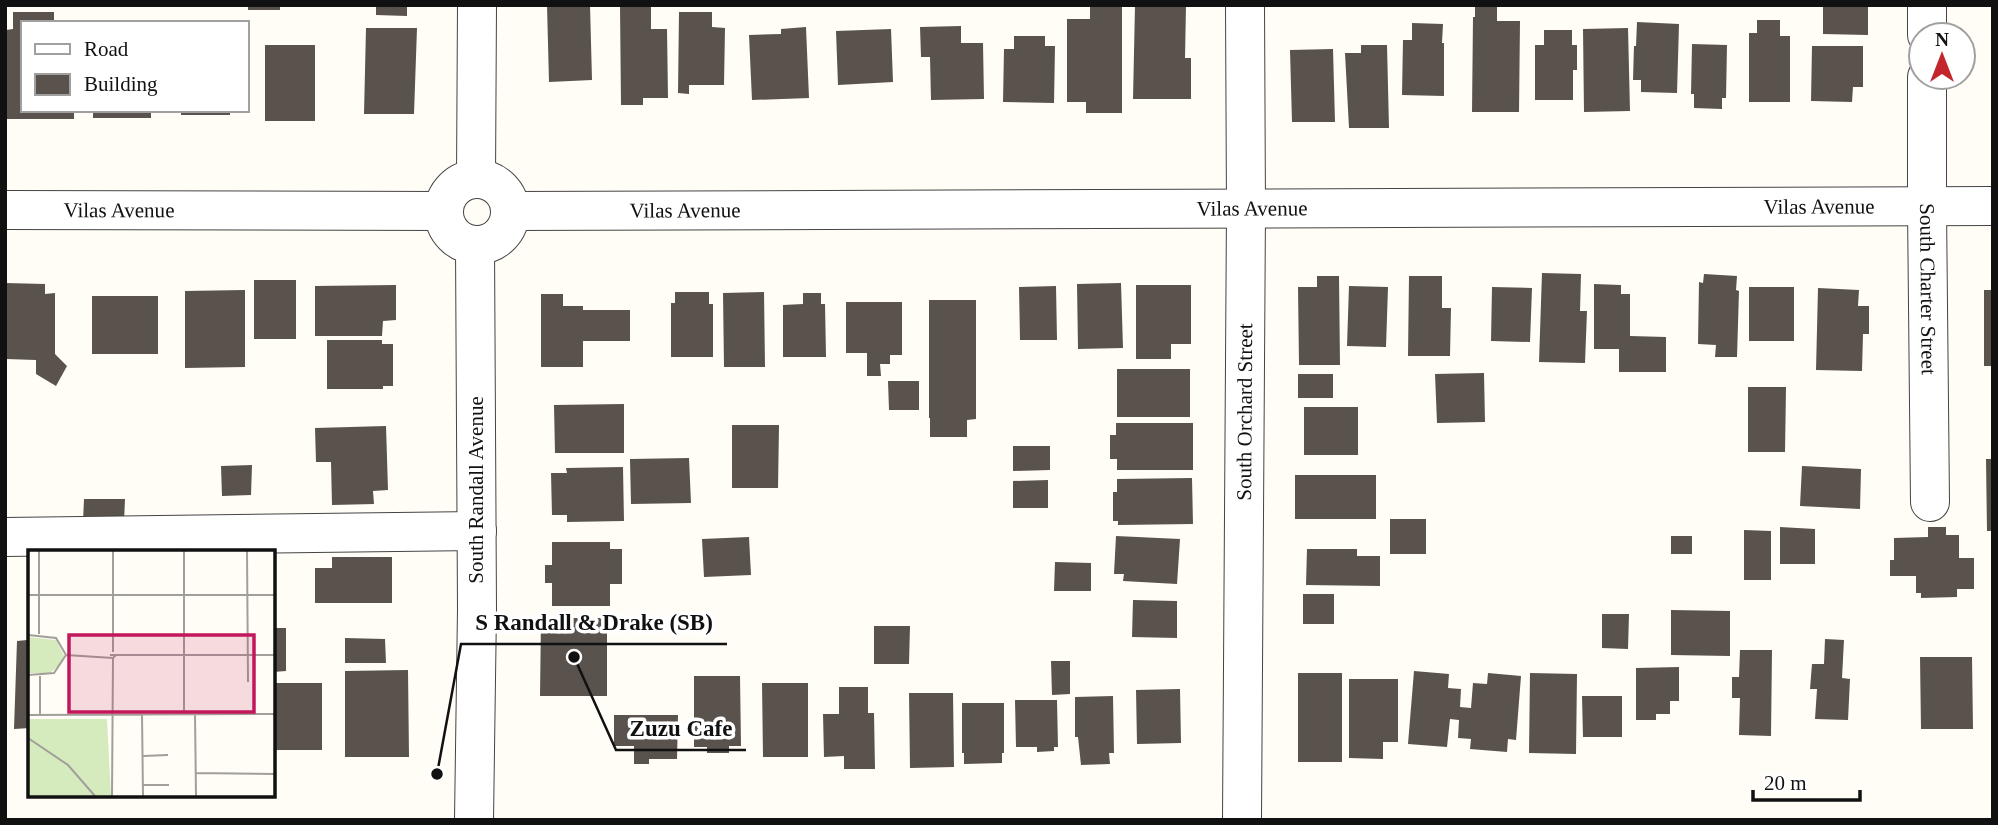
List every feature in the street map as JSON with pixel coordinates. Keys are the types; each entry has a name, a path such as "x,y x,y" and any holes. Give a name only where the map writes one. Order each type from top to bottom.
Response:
{"street":[{"path":"476,179 477,5"},
{"name":"South Orchard Street","path":"1242,820 1245,5"},
{"name":"South Charter Street","path":"1927,91 1930,502"},
{"path":"476,179 496,184 509,200 510,211 504,231 496,239 475,245 456,238 445,221 444,211 446,201 457,185 476,179"},
{"name":"Vilas Avenue","path":"510,211 1993,206"},
{"name":"Vilas Avenue","path":"5,210 444,211"},
{"name":"South Randall Avenue","path":"474,820 477,531 475,245"},
{"path":"5,537 477,531"}],"building":[{"path":"248,5 280,5 280,10 248,10"},
{"path":"376,5 407,5 407,16 376,15"},
{"path":"547,5 590,5 592,80 549,82"},
{"path":"1090,5 1122,5 1122,113 1086,113 1086,102 1067,102 1067,19 1090,19"},
{"path":"1186,5 1185,58 1191,58 1191,99 1133,99 1135,6"},
{"path":"1475,5 1497,5 1497,21 1520,21 1519,112 1472,112"},
{"path":"1823,5 1868,5 1868,35 1823,34"},
{"path":"620,6 651,6 651,29 667,29 668,98 643,98 643,105 621,105"},
{"path":"13,12 54,12 54,21 21,21 21,112 74,112 74,119 5,119 6,30 13,29"},
{"path":"679,12 712,12 712,27 725,28 724,85 689,85 689,94 678,93"},
{"path":"1757,20 1780,20 1780,36 1790,36 1790,102 1749,102 1749,33 1757,33"},
{"path":"1637,22 1679,24 1677,93 1641,92 1641,80 1633,80"},
{"path":"1412,23 1443,24 1444,96 1402,95 1403,40 1412,40"},
{"path":"961,26 961,43 983,43 984,99 931,100 930,57 921,57 920,27"},
{"path":"806,27 809,98 752,100 749,35 781,34 781,29"},
{"path":"366,28 417,28 414,114 364,114"},
{"path":"1628,28 1630,111 1584,112 1583,29"},
{"path":"891,29 893,82 838,85 836,31"},
{"path":"1544,30 1572,30 1572,45 1577,45 1577,70 1573,70 1573,100 1535,100 1535,45 1544,45"},
{"path":"1014,36 1045,36 1045,46 1055,46 1054,103 1003,102 1004,49 1014,49"},
{"path":"1692,44 1727,45 1726,98 1722,98 1722,109 1694,108 1694,94 1691,94"},
{"path":"265,45 315,45 315,121 265,121"},
{"path":"1361,45 1387,45 1389,128 1349,128 1345,53 1361,53"},
{"path":"1812,46 1863,46 1863,87 1853,87 1852,102 1811,101"},
{"path":"1333,49 1335,122 1292,122 1290,50"},
{"path":"93,112 151,112 151,118 93,118"},
{"path":"181,112 230,112 230,115 181,115"},
{"path":"1542,273 1581,274 1580,311 1587,311 1585,363 1539,362"},
{"path":"1704,274 1737,276 1737,357 1715,357 1716,345 1698,344 1699,282 1703,283"},
{"path":"1317,276 1339,276 1340,365 1299,365 1298,287 1317,287"},
{"path":"1409,276 1442,276 1442,308 1451,308 1450,356 1408,356"},
{"path":"254,280 296,280 296,339 254,339"},
{"path":"5,283 45,284 45,294 55,293 55,354 67,366 56,386 36,374 36,360 6,359"},
{"path":"1121,283 1123,348 1078,349 1077,284"},
{"path":"1594,284 1621,285 1621,294 1630,294 1630,336 1666,337 1666,372 1619,372 1619,349 1594,349"},
{"path":"396,285 396,320 383,321 382,336 315,336 315,286"},
{"path":"1136,285 1191,285 1191,344 1171,344 1171,359 1136,359"},
{"path":"1056,286 1057,340 1020,340 1019,287"},
{"path":"1349,286 1388,287 1386,347 1347,346"},
{"path":"1492,287 1532,288 1530,342 1491,341"},
{"path":"1749,287 1794,287 1794,341 1749,341"},
{"path":"1818,288 1859,290 1858,306 1869,306 1869,334 1863,334 1862,371 1816,370"},
{"path":"245,290 245,367 185,368 185,291"},
{"path":"1984,290 1993,290 1993,366 1984,366"},
{"path":"675,292 709,292 709,304 713,304 713,357 671,357 671,303 675,303"},
{"path":"764,292 765,367 724,367 723,293"},
{"path":"803,293 821,293 821,304 825,304 826,357 783,357 783,305 803,304"},
{"path":"541,294 563,294 563,306 583,306 583,310 630,310 630,341 583,341 583,367 541,367"},
{"path":"92,296 158,296 158,354 92,354"},
{"path":"929,300 976,300 976,419 967,420 967,437 930,437"},
{"path":"846,302 902,302 902,355 890,355 890,364 880,364 881,376 867,376 867,353 846,353"},
{"path":"327,340 382,340 382,344 393,344 393,386 383,386 383,389 327,389"},
{"path":"1117,369 1190,369 1190,417 1117,417"},
{"path":"1484,373 1485,422 1437,423 1435,374"},
{"path":"1298,374 1333,374 1333,398 1298,398"},
{"path":"888,381 919,381 919,410 889,410"},
{"path":"1748,387 1786,387 1785,452 1748,452"},
{"path":"624,404 624,453 555,453 554,405"},
{"path":"1304,407 1358,407 1358,455 1304,455"},
{"path":"1116,423 1193,423 1193,470 1117,470 1117,459 1110,459 1110,435 1116,435"},
{"path":"732,425 779,425 778,488 732,488"},
{"path":"386,426 388,490 373,491 374,504 332,505 331,462 316,462 315,428"},
{"path":"1013,446 1050,446 1050,470 1013,471"},
{"path":"689,458 691,503 631,504 630,459"},
{"path":"1986,459 1993,459 1993,531 1987,531"},
{"path":"252,465 251,495 222,496 221,466"},
{"path":"1802,466 1861,469 1860,509 1800,506"},
{"path":"623,467 624,521 567,522 567,515 552,515 551,473 567,473 566,468"},
{"path":"1295,475 1376,475 1376,519 1295,519"},
{"path":"1192,478 1193,524 1118,525 1118,521 1113,521 1113,492 1117,492 1117,479"},
{"path":"1048,480 1048,508 1013,508 1013,481"},
{"path":"84,499 125,499 124,522 83,522"},
{"path":"1390,519 1426,519 1426,554 1390,554"},
{"path":"1780,527 1815,529 1815,564 1780,564"},
{"path":"1928,527 1946,527 1946,535 1959,535 1959,558 1974,558 1974,589 1957,589 1957,597 1921,598 1921,593 1916,593 1916,576 1890,576 1890,560 1894,560 1894,538 1928,537"},
{"path":"1744,530 1771,531 1771,580 1744,580"},
{"path":"1116,536 1180,539 1177,584 1123,581 1124,574 1114,574"},
{"path":"1671,536 1692,536 1692,554 1671,554"},
{"path":"749,537 751,575 704,577 702,539"},
{"path":"552,542 610,542 610,549 622,549 622,584 610,584 610,606 552,606 552,583 545,583 545,565 552,565"},
{"path":"1307,549 1357,549 1357,556 1380,556 1380,586 1306,585"},
{"path":"332,557 392,557 392,603 315,603 315,568 332,568"},
{"path":"1055,562 1091,563 1091,591 1054,591"},
{"path":"1303,594 1334,594 1334,624 1303,624"},
{"path":"1133,600 1177,601 1177,638 1132,637"},
{"path":"1671,610 1730,611 1730,656 1671,655"},
{"path":"1602,614 1629,614 1628,649 1602,648"},
{"path":"541,618 607,618 607,696 540,696"},
{"path":"874,626 910,626 909,664 874,664"},
{"path":"275,628 286,628 286,671 275,672"},
{"path":"28,634 28,728 14,729 17,641 27,640"},
{"path":"345,638 385,639 386,663 345,663"},
{"path":"1825,639 1844,640 1842,678 1850,679 1848,720 1815,719 1817,689 1810,689 1812,664 1824,664"},
{"path":"1740,650 1772,650 1771,736 1739,735 1740,698 1732,698 1732,677 1739,677"},
{"path":"1920,657 1972,657 1973,729 1921,729"},
{"path":"1051,661 1070,661 1070,694 1052,695"},
{"path":"1679,667 1679,701 1670,701 1670,714 1656,714 1656,720 1636,720 1636,668"},
{"path":"408,670 409,757 345,757 345,671"},
{"path":"1414,671 1449,674 1448,688 1461,689 1460,707 1471,708 1473,683 1487,684 1488,673 1521,676 1516,740 1508,739 1507,752 1470,749 1471,739 1458,738 1459,720 1450,719 1447,747 1408,744"},
{"path":"1298,673 1342,673 1342,762 1298,762"},
{"path":"1530,673 1577,674 1576,754 1529,753"},
{"path":"694,676 740,676 741,746 729,746 729,753 707,753 707,747 694,747"},
{"path":"1349,679 1398,679 1398,742 1383,742 1383,759 1349,758"},
{"path":"275,683 322,683 322,750 275,750"},
{"path":"762,683 808,683 808,757 763,757"},
{"path":"839,687 868,687 868,713 874,713 875,769 844,769 844,756 824,757 823,714 839,714"},
{"path":"1180,689 1181,743 1137,744 1136,690"},
{"path":"909,693 953,693 954,767 910,768"},
{"path":"1113,696 1114,753 1109,753 1110,764 1081,765 1078,737 1075,737 1075,697"},
{"path":"1582,696 1622,696 1622,737 1583,737"},
{"path":"1015,700 1057,700 1058,747 1054,747 1054,751 1037,752 1037,747 1016,747"},
{"path":"962,703 1004,703 1002,763 964,764"},
{"path":"614,715 678,715 677,759 649,759 649,764 634,764 634,746 614,746"}],"place":[{"name":"Zuzu Cafe","path":"574,657"},
{"name":"S Randall & Drake (SB)","path":"437,774"}]}
